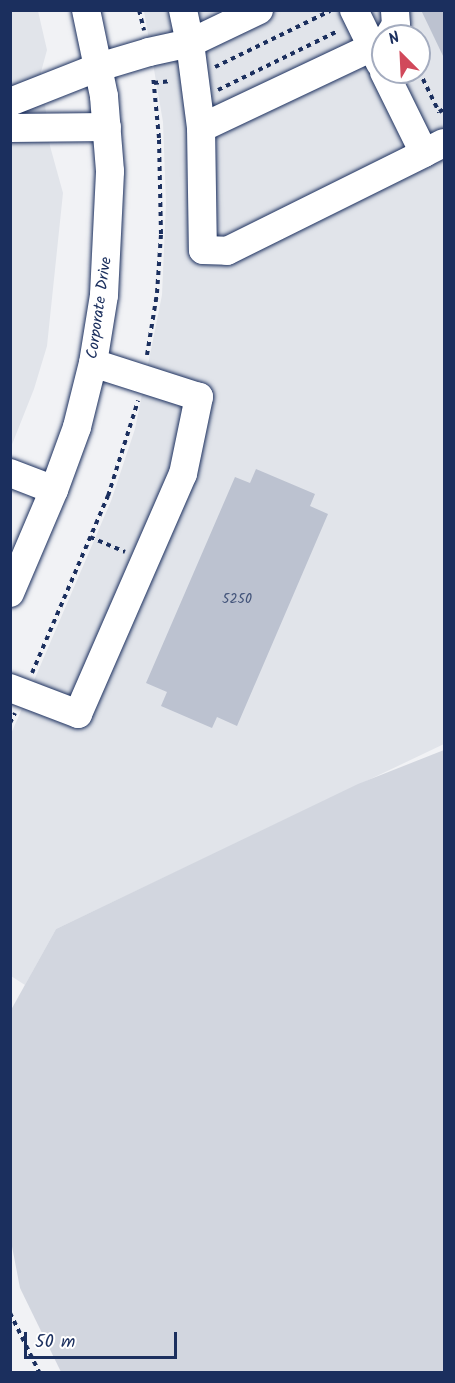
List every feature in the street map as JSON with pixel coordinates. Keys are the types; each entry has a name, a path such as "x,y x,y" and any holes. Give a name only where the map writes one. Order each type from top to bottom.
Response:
{"street":[{"name":"Corporate Drive","path":"10,593 54,490 77,427 93,363 108,260 110,171 107,127 99,67 86,10"},
{"path":"183,10 190,43 201,128 203,250 227,251 434,148 399,84"},
{"path":"10,102 99,67 190,43 259,10"},
{"path":"349,20 371,42"},
{"path":"201,128 371,58"},
{"path":"10,128 107,127"},
{"path":"20,684 78,714 183,474 198,397 93,363"},
{"path":"10,473 54,490"}],"path":[{"path":"139,10 145,35"},
{"path":"208,70 332,10"},
{"path":"211,93 349,20"},
{"path":"146,362 158,284 160,234 161,174 152,67"},
{"path":"154,82 173,80"},
{"path":"425,84 439,112 444,109"},
{"path":"20,684 90,537 120,461 140,392"},
{"path":"90,537 135,556"},
{"path":"10,1313 39,1372"}],"shaded area":[{"path":"11,11 38,11 47,50 41,72 50,146 63,193 47,346 34,389 11,447"},
{"path":"144,11 444,11 444,744 56,929 25,985 11,976 11,734 111,501 135,429 162,295 166,203 163,122"},
{"path":"444,750 444,1372 61,1372 20,1288 10,1236 11,1010 56,929 358,784"}],"building":[{"path":"421,10 444,10 444,58 431,31 431,24 428,24"},
{"path":"256,469 315,494 310,506 328,514 237,726 217,717 212,728 161,706 167,692 146,683 235,477 250,483"}]}
